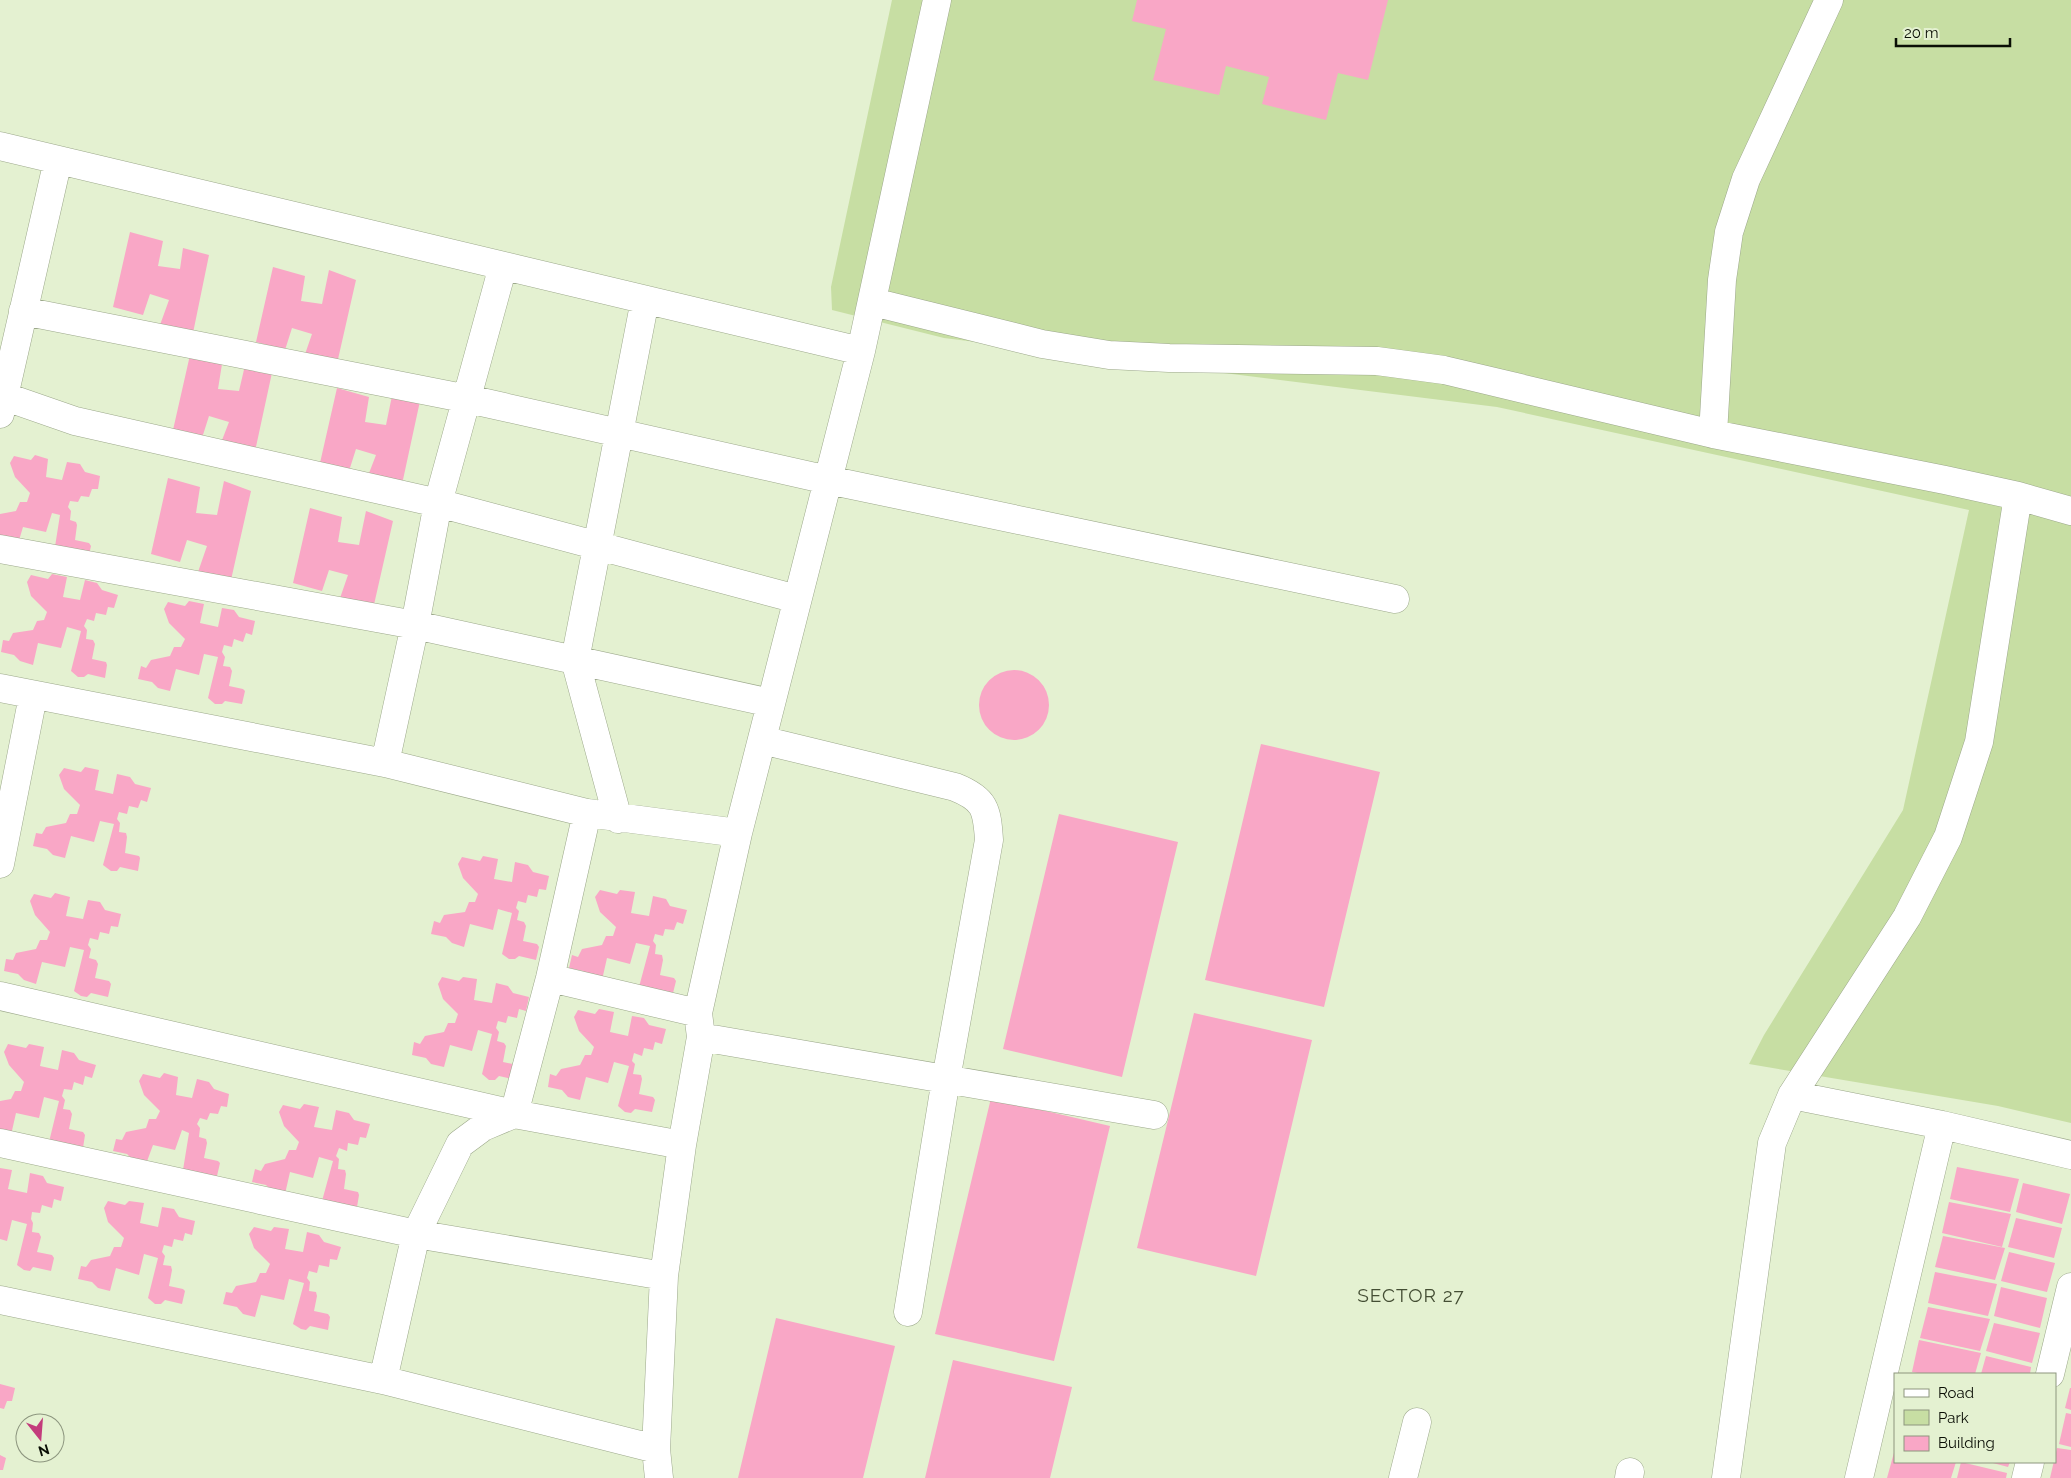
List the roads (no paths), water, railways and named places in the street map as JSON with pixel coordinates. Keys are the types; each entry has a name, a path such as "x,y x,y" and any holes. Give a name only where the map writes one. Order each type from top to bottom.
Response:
{"street":[{"path":"659,1478 656,1449 664,1276 700,1025 738,833 873,302 937,0"},
{"path":"1713,434 1722,280 1729,232 1746,179 1829,0"},
{"path":"0,146 861,352"},
{"path":"58,160 2,402 75,421 438,503 797,599"},
{"path":"385,763 416,626 438,503 503,266"},
{"path":"618,819 575,660 645,300"},
{"path":"873,302 1042,344 1109,355 1169,358 1377,361 1444,370 1713,434 2018,496 2071,511"},
{"path":"23,311 468,399 828,480 1395,599"},
{"path":"1726,1478 1772,1143 1792,1095 1907,917 1948,837 1979,742 2018,496"},
{"path":"0,549 416,626 771,703"},
{"path":"0,688 33,696 385,763 587,813 618,819 738,833"},
{"path":"1,855 33,696"},
{"path":"762,740 955,787 973,794 987,814 989,840 946,1079 908,1312"},
{"path":"514,1114 550,978 587,813"},
{"path":"550,978 700,1025 946,1079 1154,1115"},
{"path":"0,996 514,1114 682,1145"},
{"path":"1792,1095 1942,1125 2071,1155"},
{"path":"383,1380 416,1234 460,1144 483,1127 514,1114"},
{"path":"1859,1478 1942,1125"},
{"path":"0,1143 416,1234 664,1276"},
{"path":"2050,1373 2071,1287"},
{"path":"0,1300 383,1380 656,1449"},
{"path":"1403,1478 1417,1422"},
{"path":"2026,1478 2030,1463"}],"district":[{"name":"SECTOR 27","path":"1411,1295"}]}
